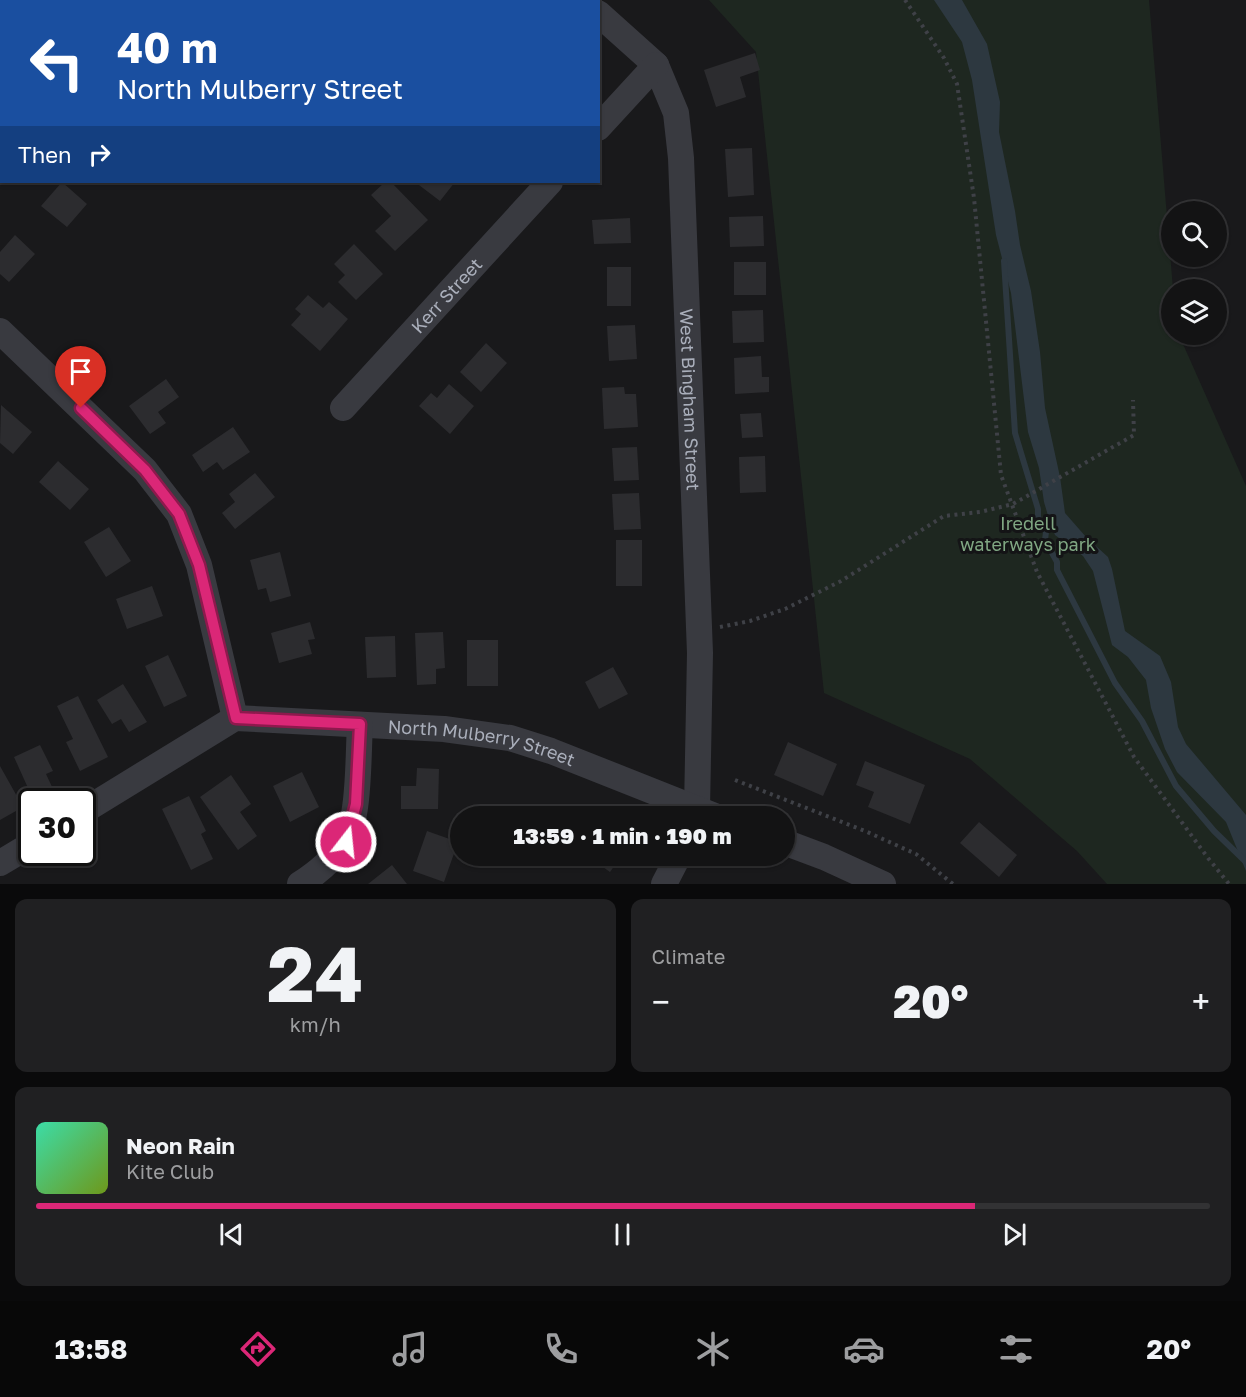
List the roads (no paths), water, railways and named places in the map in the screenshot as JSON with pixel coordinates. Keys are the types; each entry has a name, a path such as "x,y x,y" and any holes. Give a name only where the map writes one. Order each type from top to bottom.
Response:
{"street":[{"name":"West Bingham Street","path":"600,15 656,64 676,113 681,158 699,632 702,806"},
{"path":"600,126 656,64"},
{"name":"Kerr Street","path":"343,408 549,183"},
{"path":"0,331 145,470 179,514 199,565 236,718 96,803"},
{"name":"North Mulberry Street","path":"236,718 444,729 510,738 550,751 683,806"},
{"path":"300,884 320,870 346,842 356,804 360,724"},
{"path":"795,846 883,884"},
{"path":"0,863 18,852"},
{"path":"664,884 673,866"}],"waterway":[{"path":"1004,261 1015,433 1038,509 1038,517 1046,532 1045,540 1057,562 1057,570 1115,683 1142,721 1176,786 1214,831 1246,862"}],"park label":[{"name":"Iredell waterways park","path":"1028,533"}]}
